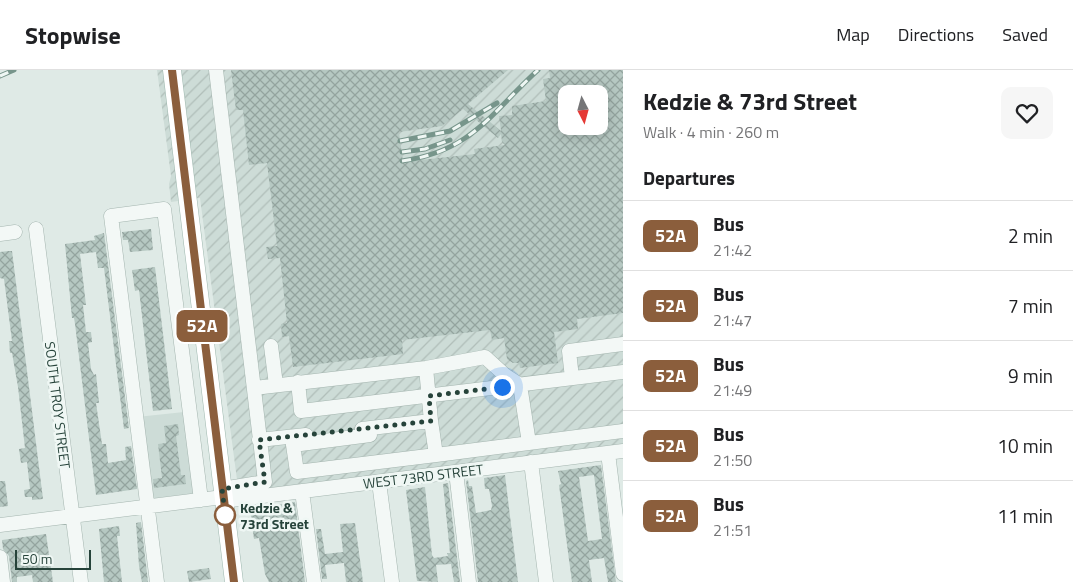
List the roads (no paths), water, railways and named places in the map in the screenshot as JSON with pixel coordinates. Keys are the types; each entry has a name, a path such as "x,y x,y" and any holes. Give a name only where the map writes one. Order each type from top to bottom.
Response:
{"main road":[{"path":"172,70 234,582"}],"street":[{"path":"216,70 265,482 223,496"},
{"path":"157,582 111,216 164,209 201,500"},
{"name":"SOUTH TROY STREET","path":"36,229 81,582"},
{"path":"0,234 15,232"},
{"path":"572,378 569,351 623,344"},
{"path":"271,346 276,385"},
{"path":"254,388 426,368 486,357 506,376 520,384"},
{"path":"426,368 436,455"},
{"path":"298,382 301,411 623,372"},
{"path":"520,384 529,443"},
{"path":"259,440 431,421"},
{"path":"370,428 370,436 293,445 297,472 623,431"},
{"name":"WEST 73RD STREET","path":"0,525 223,496 302,491 623,451"},
{"path":"608,453 623,574"},
{"path":"531,462 546,582"},
{"path":"456,472 469,582"},
{"path":"379,482 392,582"},
{"path":"302,491 314,582"},
{"path":"0,557 3,582"}],"railway":[{"path":"0,76 14,70"},
{"path":"402,161 446,149 463,139 478,128 538,70"},
{"path":"400,141 450,131 497,103"},
{"path":"402,152 425,149 450,140"}],"place":[{"name":"Kedzie & 73rd Street","path":"225,515"}]}
